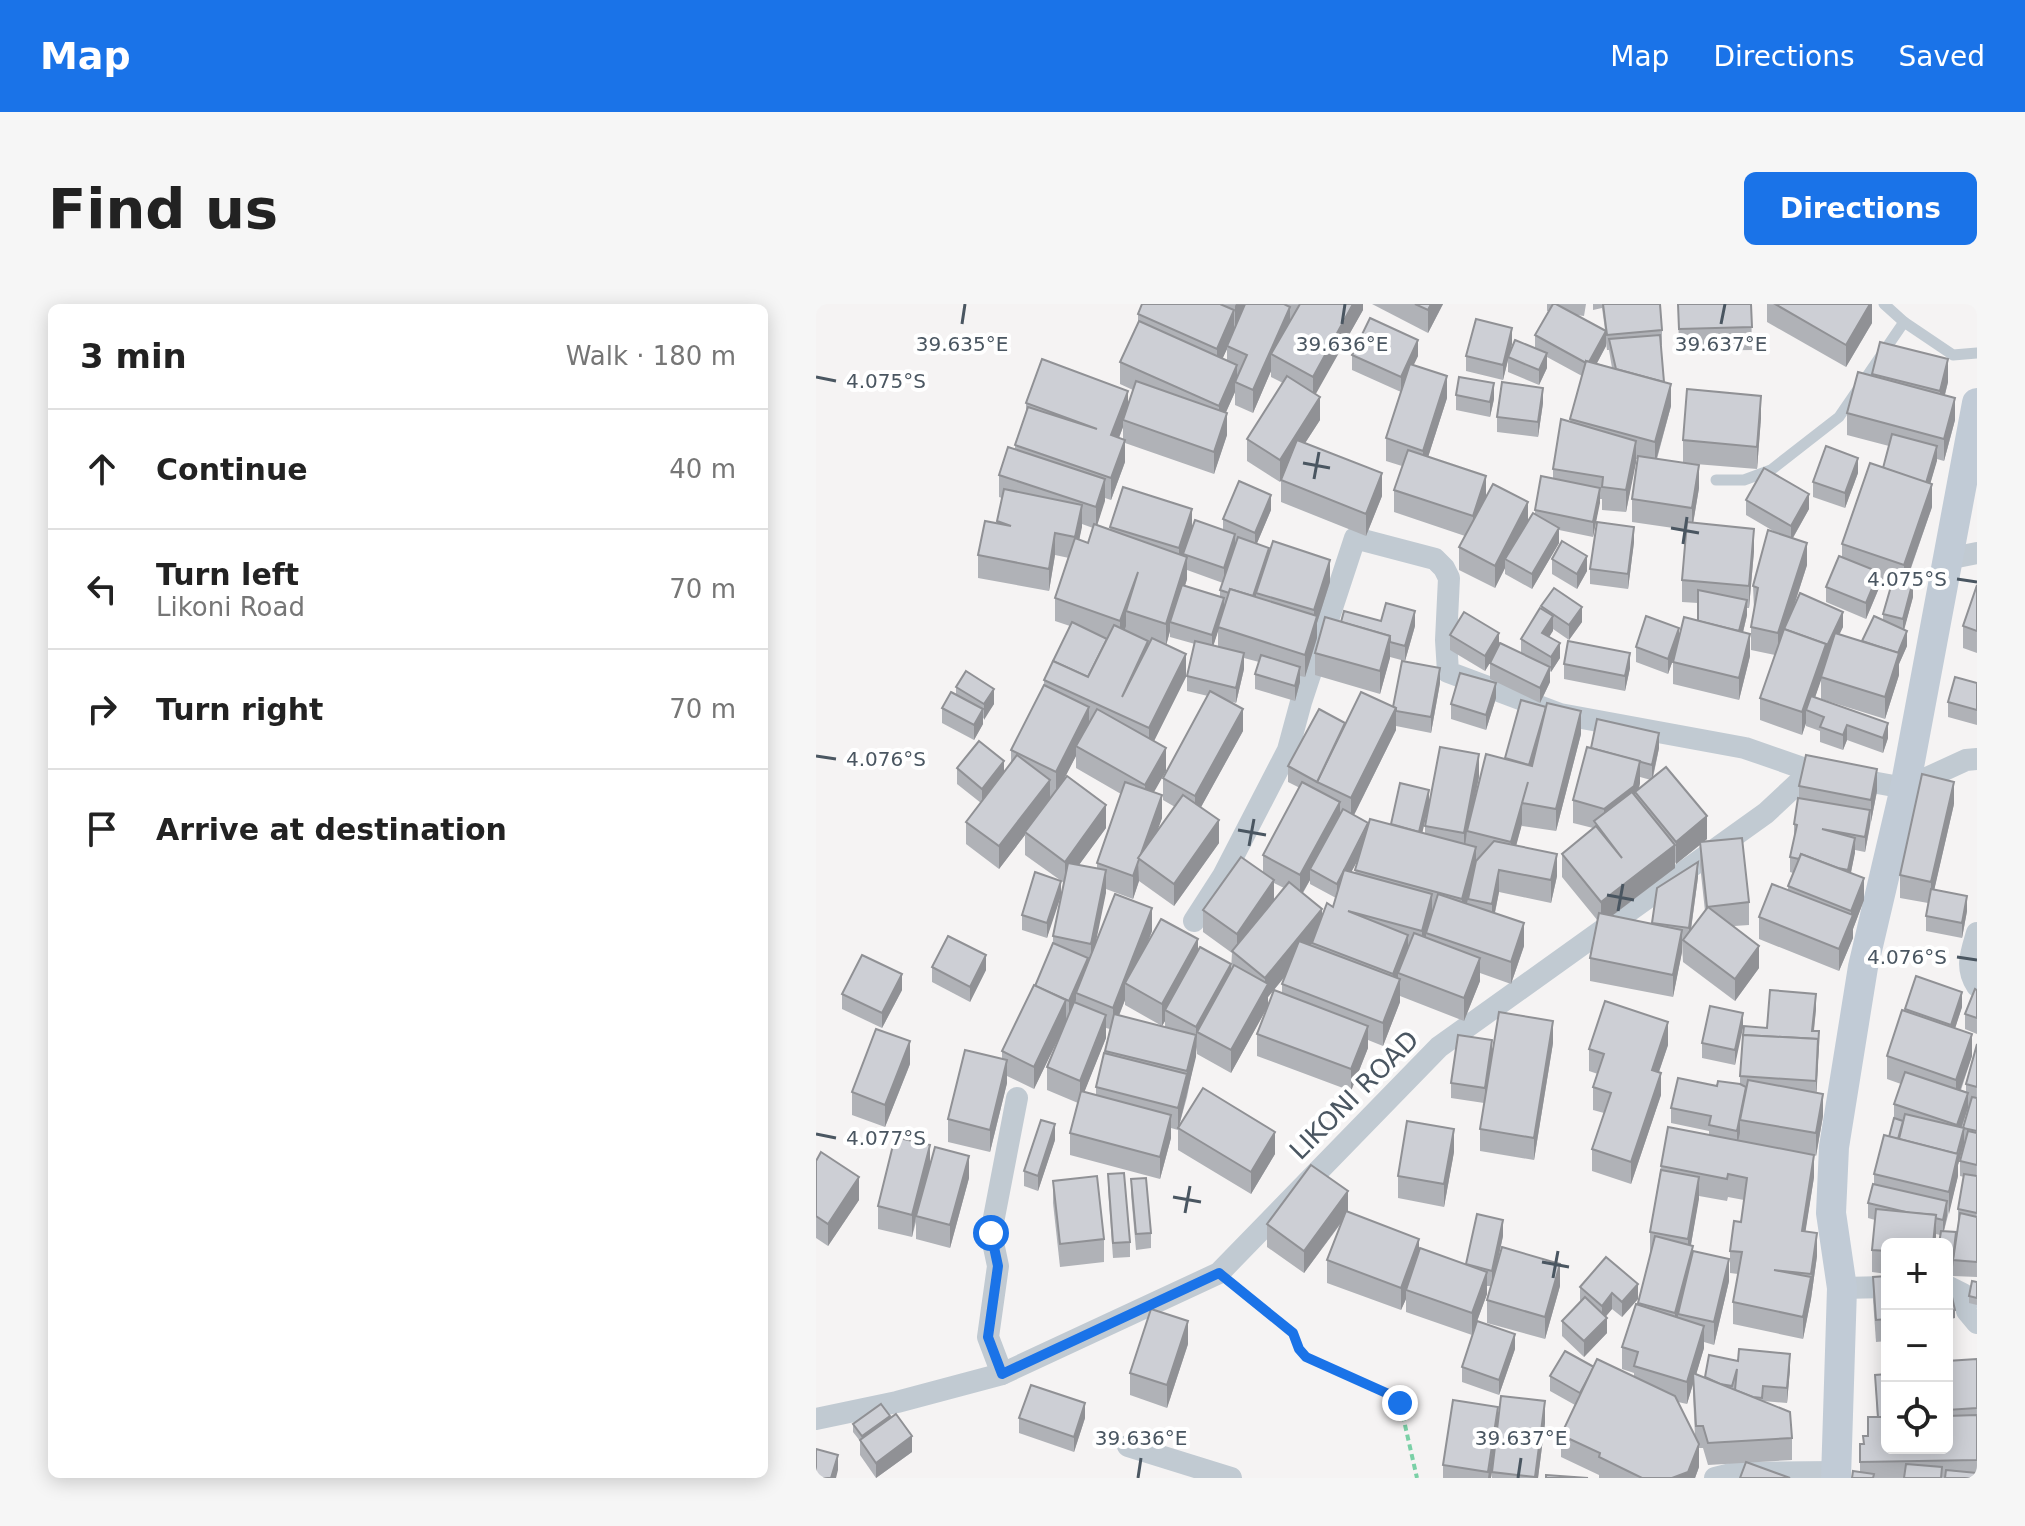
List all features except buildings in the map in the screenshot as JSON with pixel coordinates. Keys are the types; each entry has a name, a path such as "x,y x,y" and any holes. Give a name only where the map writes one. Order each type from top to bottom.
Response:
{"street":[{"path":"1715,1478 1735,1473 1837,1475 1842,1288 1831,1213 1834,1147 1863,967 1905,788 1977,403"},
{"path":"1194,921 1223,876 1288,750 1355,538 1435,559 1444,568 1449,578 1448,672 1560,714 1745,748 1811,771 1905,788 1966,760 1977,759"},
{"path":"1947,559 1977,553"},
{"name":"LIKONI ROAD","path":"816,1419 897,1402 1002,1374 1219,1273 1439,1047 1766,813 1811,771"},
{"path":"1977,933 1969,965 1977,986"},
{"path":"1002,1374 988,1337 998,1266 991,1233 1017,1098"},
{"path":"1842,1288 1881,1287"},
{"path":"1953,1289 1963,1294 1967,1311 1977,1323"},
{"path":"1128,1446 1231,1478"}],"lane":[{"path":"1884,304 1904,322 1953,355 1977,353"},
{"path":"1716,480 1744,480 1771,470 1839,417 1904,322"}],"path":[{"path":"1219,1273 1293,1333 1306,1357 1393,1396 1400,1403 1417,1478"}],"route":[{"path":"991,1233 998,1266 988,1337 1002,1374 1219,1273 1293,1333 1306,1357 1393,1396 1400,1403"}]}
